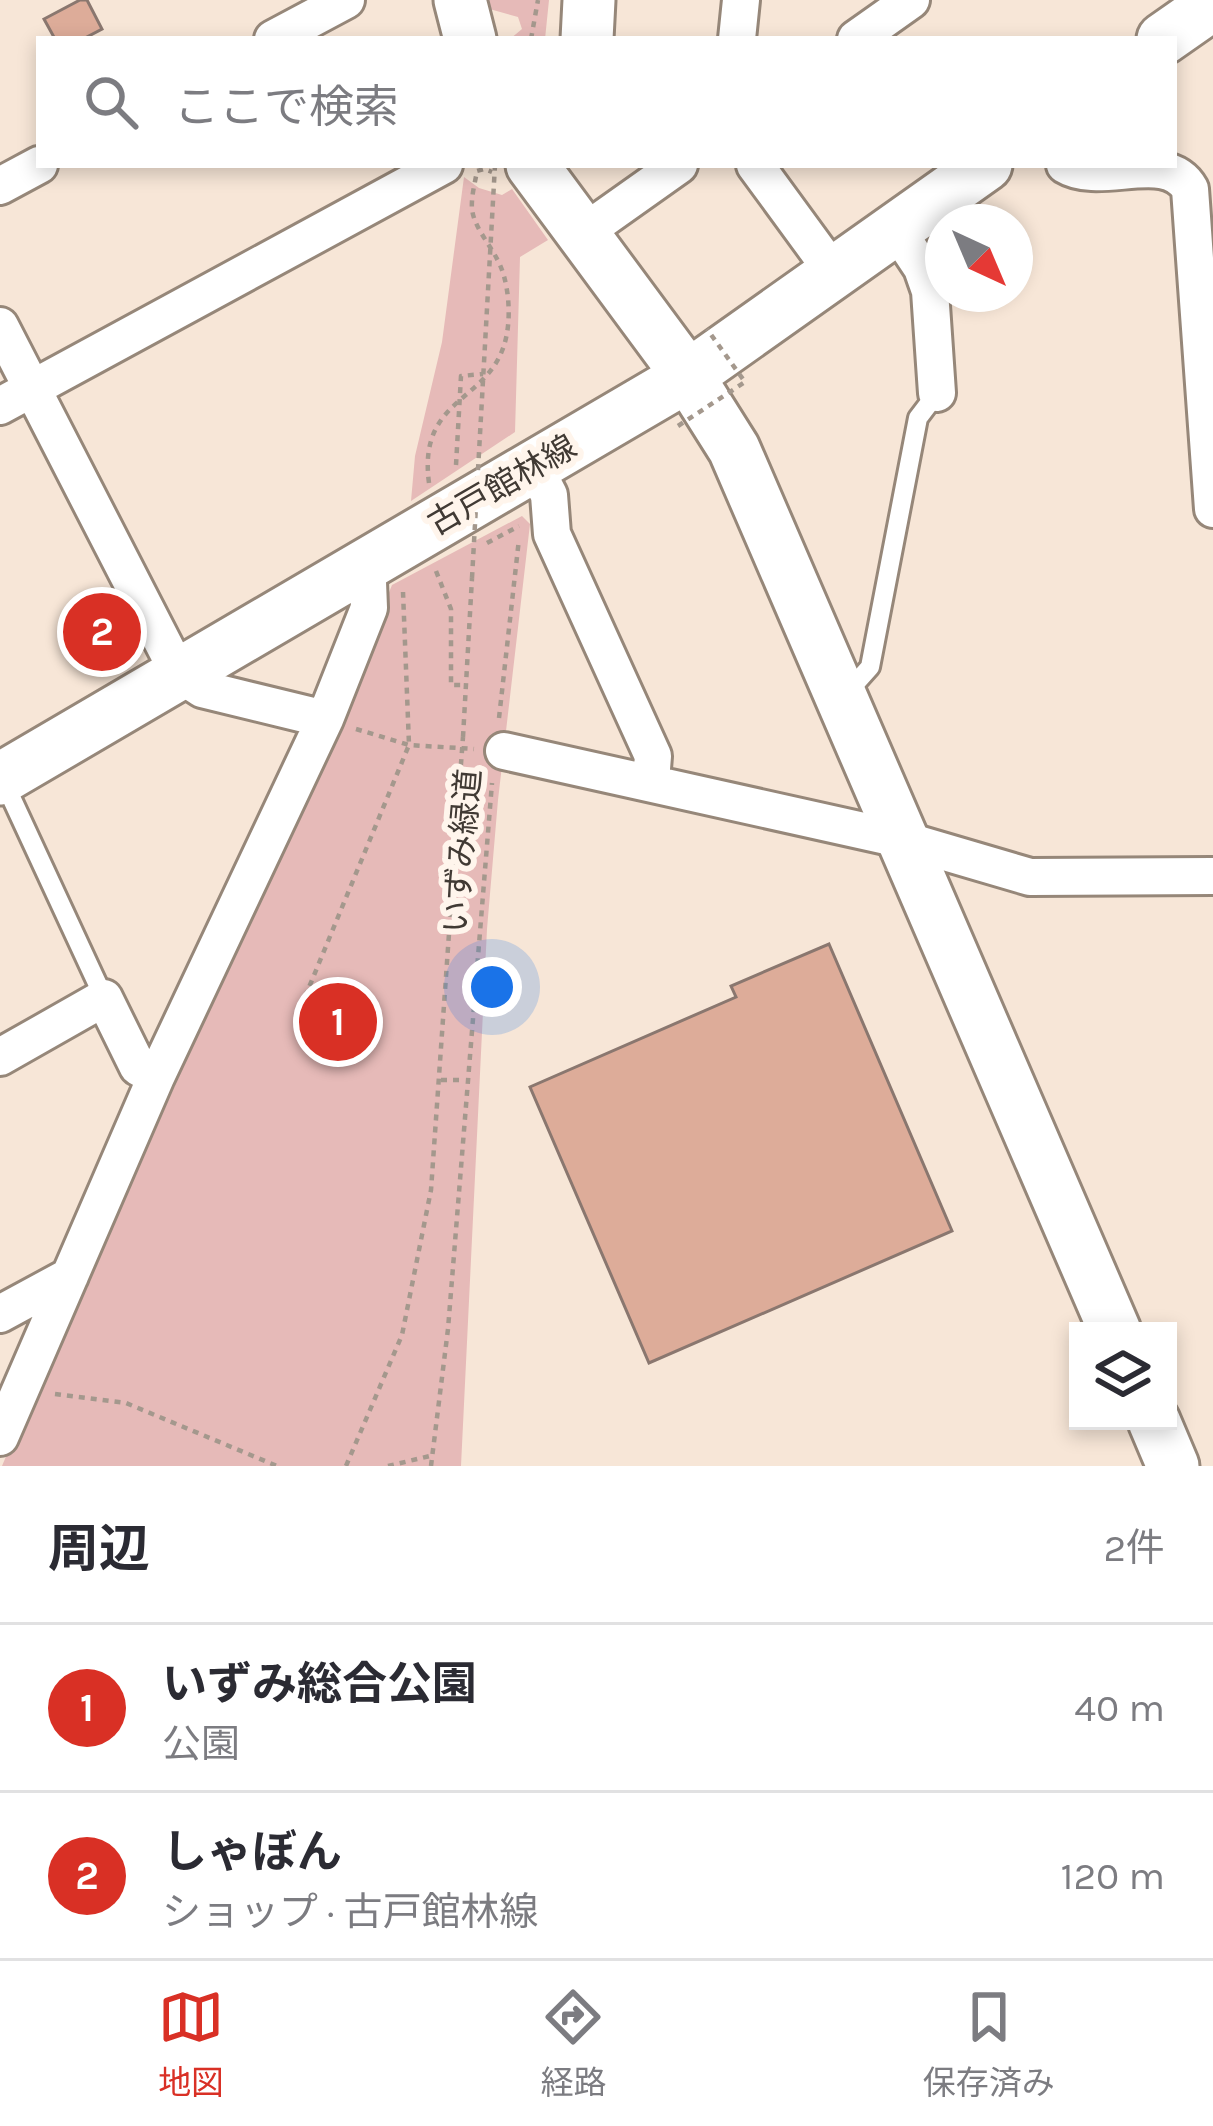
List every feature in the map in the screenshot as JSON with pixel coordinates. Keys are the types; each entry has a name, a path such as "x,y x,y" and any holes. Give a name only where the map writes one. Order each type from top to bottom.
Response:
{"street":[{"path":"279,36 346,0"},
{"path":"460,0 469,36"},
{"path":"587,36 589,0"},
{"path":"737,36 741,0"},
{"path":"860,36 910,0"},
{"path":"1167,36 1213,4"},
{"path":"0,186 36,167"},
{"path":"16,398 438,168"},
{"path":"584,233 675,168"},
{"path":"757,168 833,273"},
{"name":"古戸館林線","path":"1,778 179,674 389,584 535,466 688,376 982,168"},
{"path":"1074,168 1092,174 1168,170 1183,177 1190,189 1213,509"},
{"path":"517,174 584,233 688,376 734,449 1111,1322"},
{"path":"896,229 922,268 930,291 937,393"},
{"path":"0,326 16,398 179,674 202,689 325,719"},
{"path":"535,466 549,495 552,534 652,756 651,781"},
{"path":"0,1437 156,1076 325,719 369,608 389,584"},
{"path":"500,751 904,840 1030,877 1213,876"},
{"path":"0,1057 104,998 138,1067 156,1076"},
{"path":"0,1315 70,1276"},
{"path":"1158,1430 1173,1466"}],"lane":[{"path":"842,699 870,667 918,418 937,393"},
{"path":"1,778 104,998"}],"path":[{"path":"532,36 538,0"},
{"path":"346,1466 402,1335 431,1190 463,737 495,168"},
{"path":"431,494 426,460 430,434 446,411 494,368 507,333 500,264 472,211 477,171 517,174"},
{"path":"678,426 745,382 707,329"},
{"path":"456,465 461,376 483,374"},
{"name":"いずみ緑道","path":"431,1466 522,524 470,552"},
{"path":"419,580 436,571 451,610 452,685 466,685"},
{"path":"304,997 409,745 389,584"},
{"path":"325,719 409,745 500,751"},
{"path":"441,1080 467,1080"},
{"path":"21,1390 126,1403 277,1466"},
{"path":"388,1466 434,1455"}],"shaded area":[{"path":"485,0 549,0 545,36 514,36 522,29 518,17 486,8"},
{"path":"464,177 502,195 512,189 548,240 520,257 515,432 411,501 415,456 442,342"},
{"path":"522,516 530,524 487,929 461,1466 2,1466 149,1115 336,723 392,585"}],"building":[{"path":"87,0 102,29 89,36 53,36 44,19"},
{"path":"109,608 124,641 94,654 79,623"},
{"path":"829,944 952,1231 649,1363 530,1087 736,997 731,986"}],"place":[{"name":"しゃぼん","path":"102,632"},
{"name":"いずみ総合公園","path":"338,1022"}]}
